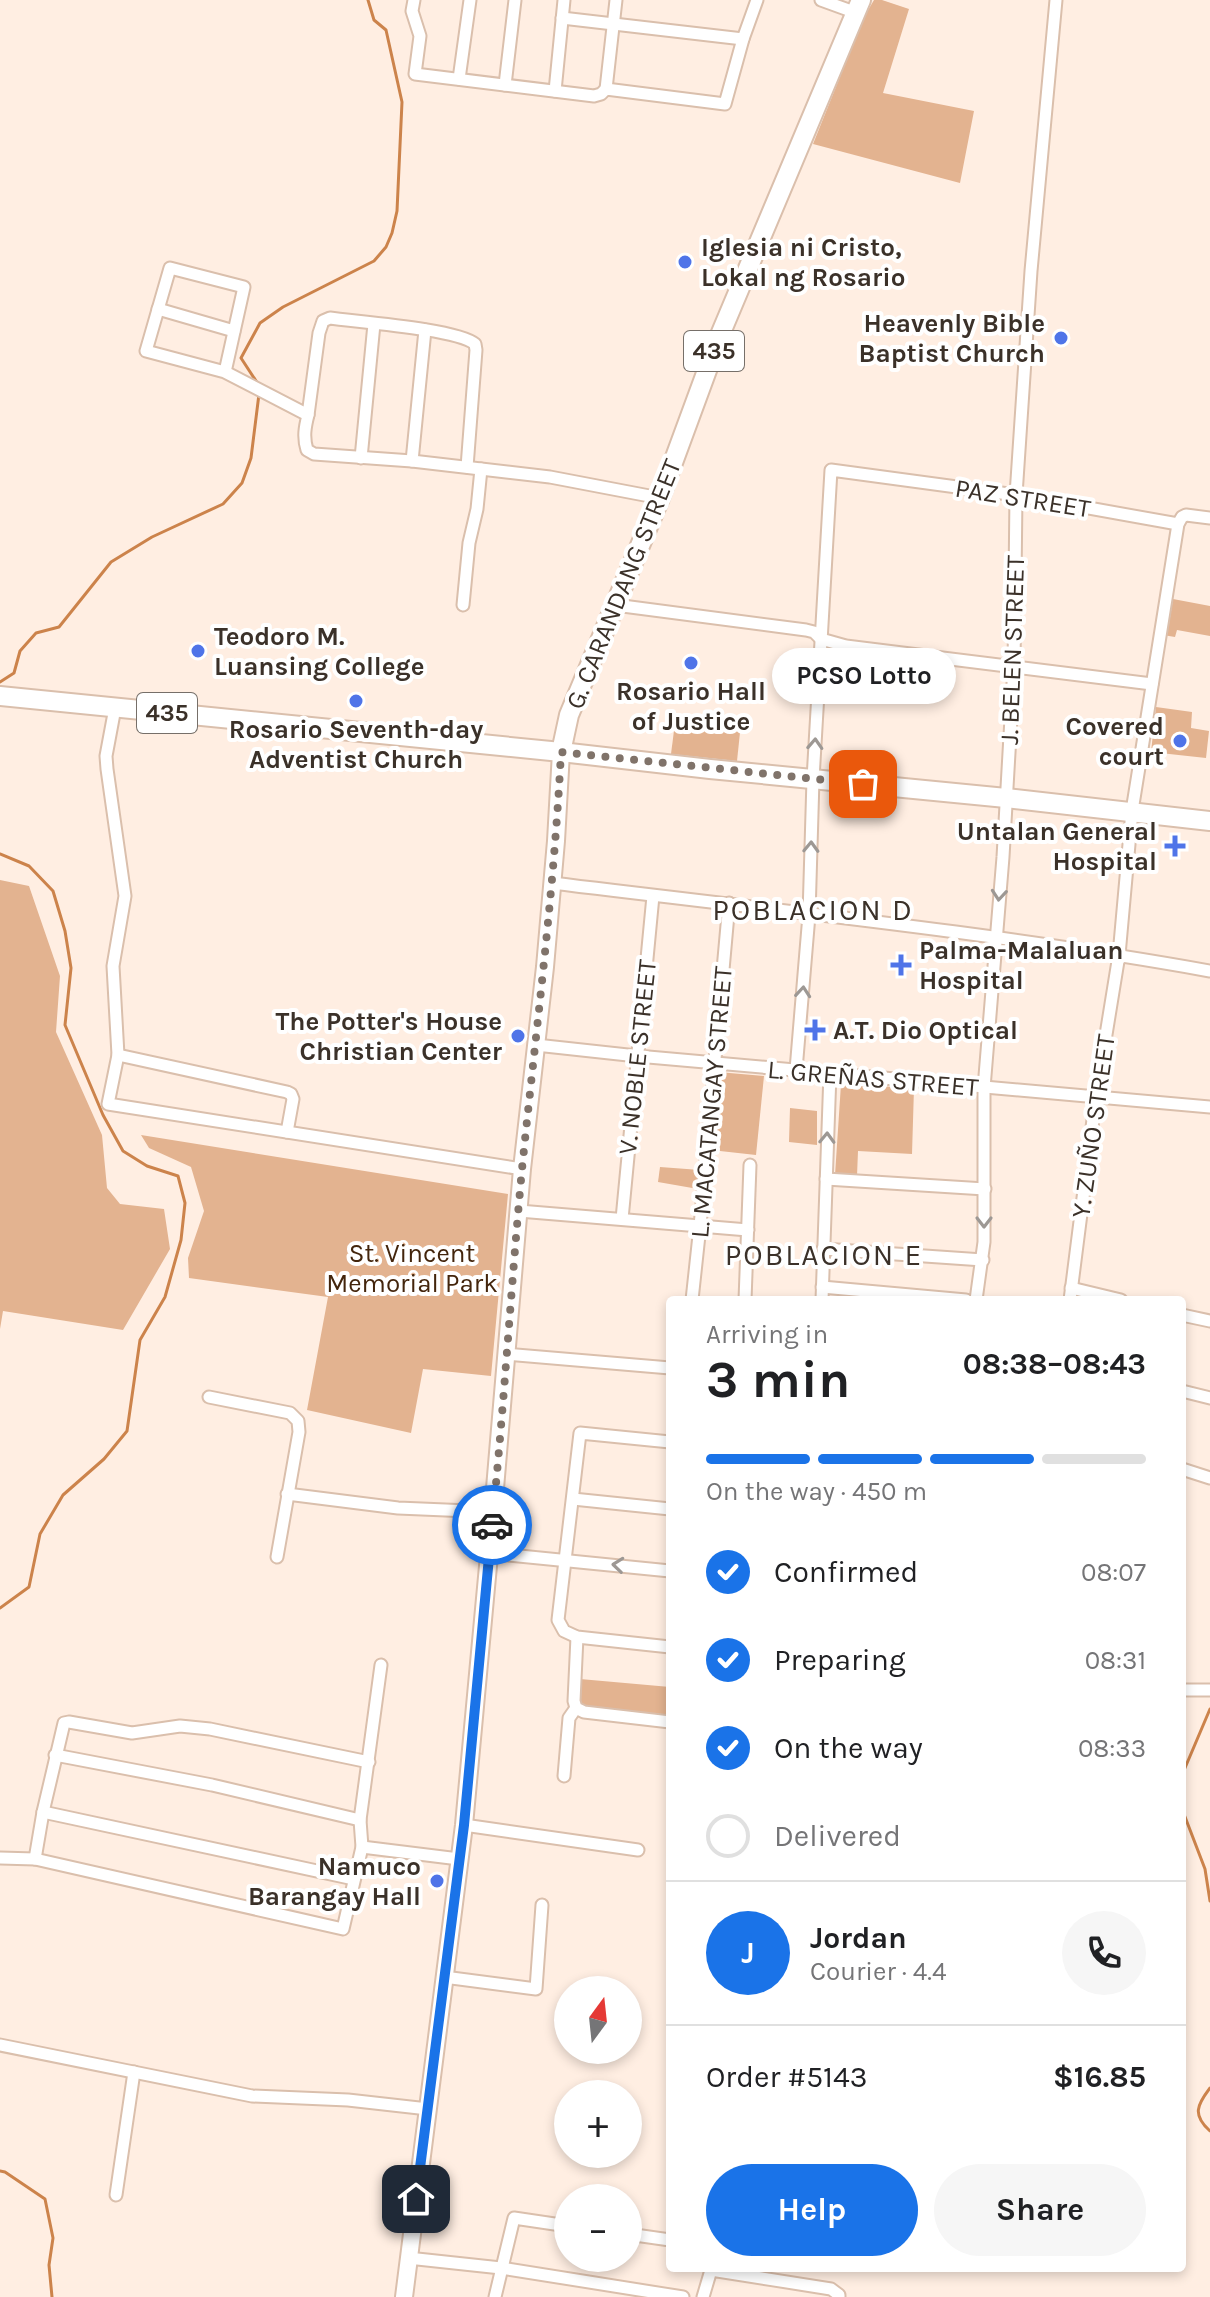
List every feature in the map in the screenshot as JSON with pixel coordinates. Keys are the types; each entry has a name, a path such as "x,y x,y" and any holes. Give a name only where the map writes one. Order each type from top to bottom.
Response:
{"main road":[{"name":"G. CARANDANG STREET","path":"404,2297 464,1825 522,1169 552,883 561,752 569,715 660,498 720,335 857,6"},
{"name":"435","path":"0,696 561,752"},
{"path":"561,752 1210,821"}],"street":[{"path":"414,0 412,11 420,36 415,74 594,96 606,89 616,0"},
{"path":"459,79 470,0"},
{"path":"505,85 515,0"},
{"path":"555,91 564,0"},
{"path":"606,89 725,104 757,0"},
{"path":"821,0 857,6"},
{"name":"J. BELEN STREET","path":"977,1296 983,1260 984,1088 1014,666 1016,495 1031,271 1056,0"},
{"path":"562,18 743,39"},
{"path":"225,372 244,287 170,268 146,351 225,372 308,415"},
{"path":"158,309 234,331"},
{"path":"467,467 475,344 469,339 425,330 330,318 323,321 304,431 307,450 314,454 412,461 565,479 660,498"},
{"path":"361,458 374,324"},
{"path":"412,461 425,330"},
{"path":"463,605 481,469"},
{"name":"PAZ STREET","path":"821,639 831,470 1016,495 1178,524 1186,515 1210,518"},
{"name":"Y. ZUÑO STREET","path":"1070,1294 1096,1096 1119,955 1132,811 1178,524"},
{"path":"615,605 806,630 814,632 821,639 846,646 1152,684"},
{"path":"796,1070 809,915 821,639"},
{"path":"115,708 106,756 125,896 113,966 118,1055 108,1104 522,1169"},
{"path":"552,883 995,937 1210,971"},
{"name":"V. NOBLE STREET","path":"622,1219 653,896"},
{"name":"L. MACATANGAY STREET","path":"692,1296 729,903"},
{"name":"L. GREÑAS STREET","path":"536,1045 1210,1107"},
{"path":"118,1055 287,1092 293,1099 287,1132"},
{"path":"830,1073 822,1294 870,1296"},
{"path":"745,1296 750,1165"},
{"path":"826,1179 985,1189"},
{"path":"519,1211 748,1230"},
{"path":"823,1249 983,1260"},
{"path":"1186,1316 1210,1321"},
{"path":"506,1354 666,1368"},
{"path":"1186,1392 1210,1398"},
{"path":"209,1397 290,1413 298,1421 299,1432 277,1557"},
{"path":"666,1442 580,1433 558,1620 564,1631 577,1637 666,1647"},
{"path":"1186,1470 1210,1478"},
{"path":"287,1494 398,1508 493,1512"},
{"path":"573,1499 666,1509"},
{"path":"489,1553 666,1571"},
{"path":"577,1637 576,1708 584,1712 666,1722"},
{"path":"0,1858 35,1859 343,1929 362,1847 360,1820 381,1665"},
{"path":"1186,1690 1210,1690"},
{"path":"564,1776 569,1718 576,1708"},
{"path":"35,1859 64,1723 132,1733 180,1726 210,1729 369,1762"},
{"path":"55,1755 212,1785 360,1820"},
{"path":"43,1812 354,1879"},
{"path":"464,1825 638,1850"},
{"path":"362,1847 459,1859"},
{"path":"444,1977 536,1989 542,1905"},
{"path":"0,2045 252,2096 348,2100 428,2109"},
{"path":"116,2195 134,2072"},
{"path":"495,2297 514,2218 554,2224"},
{"path":"642,2236 666,2239"},
{"path":"408,2258 501,2268 683,2297"},
{"path":"703,2297 709,2272"},
{"path":"756,2273 831,2289 839,2297"}],"green space":[{"path":"874,0 909,9 883,93 974,111 960,183 813,144 864,17"},
{"path":"1173,599 1210,606 1210,636 1177,630 1175,637 1163,635 1165,624 1169,624"},
{"name":"Covered court","path":"1156,707 1192,712 1191,728 1209,731 1206,758 1151,752"},
{"path":"676,715 741,723 737,761 671,754"},
{"path":"0,880 29,886 60,976 56,1032 102,1135 107,1188 120,1204 164,1209 170,1249 123,1330 3,1311 0,1329"},
{"path":"718,1072 764,1076 756,1155 711,1150"},
{"path":"841,1084 914,1088 912,1154 858,1151 857,1176 835,1175"},
{"path":"790,1108 817,1111 817,1145 789,1142"},
{"name":"St. Vincent Memorial Park","path":"141,1135 508,1194 491,1376 423,1369 411,1433 307,1410 328,1297 189,1278 188,1258 204,1211 191,1167 149,1148"},
{"path":"660,1167 700,1170 698,1189 658,1182"},
{"path":"580,1679 666,1687 666,1717 586,1708 578,1702"}],"waterway":[{"path":"260,387 241,358 260,323 283,307 374,261 386,247 392,233 397,211 402,102 386,30 374,20 368,0"},
{"path":"0,682 14,673 20,651 36,633 59,627 111,562 152,537 223,504 242,483 251,458 259,394"},
{"path":"0,854 29,866 53,891 65,931 71,968 65,1025 103,1115 123,1151 147,1166 178,1176 185,1203 181,1240 165,1297 140,1340 127,1431 104,1459 63,1495 40,1534 29,1587 0,1608"},
{"path":"1186,1766 1210,1709"},
{"path":"1186,1819 1205,1869 1210,1901"},
{"path":"1210,2088 1198,2110 1210,2131"},
{"path":"0,2171 45,2199 53,2238 49,2265 52,2297"}],"way so far":[{"path":"492,1525 522,1169 545,967 561,752 863,784"}],"place":[{"name":"Iglesia ni Cristo, Lokal ng Rosario","path":"685,262"},
{"name":"Heavenly Bible Baptist Church","path":"1061,338"},
{"name":"Teodoro M. Luansing College","path":"198,651"},
{"name":"Rosario Hall of Justice","path":"691,663"},
{"name":"Rosario Seventh-day Adventist Church","path":"356,701"},
{"name":"Covered court","path":"1180,741"},
{"name":"PCSO Lotto","path":"863,784"},
{"name":"Untalan General Hospital","path":"1175,846"},
{"name":"Palma-Malaluan Hospital","path":"901,965"},
{"name":"A.T. Dio Optical","path":"815,1030"},
{"name":"The Potter's House Christian Center","path":"518,1036"},
{"name":"Namuco Barangay Hall","path":"437,1881"}],"district":[{"name":"POBLACION D","path":"813,910"},
{"name":"POBLACION E","path":"824,1255"}],"route":[{"path":"416,2199 464,1825 492,1525"}]}
